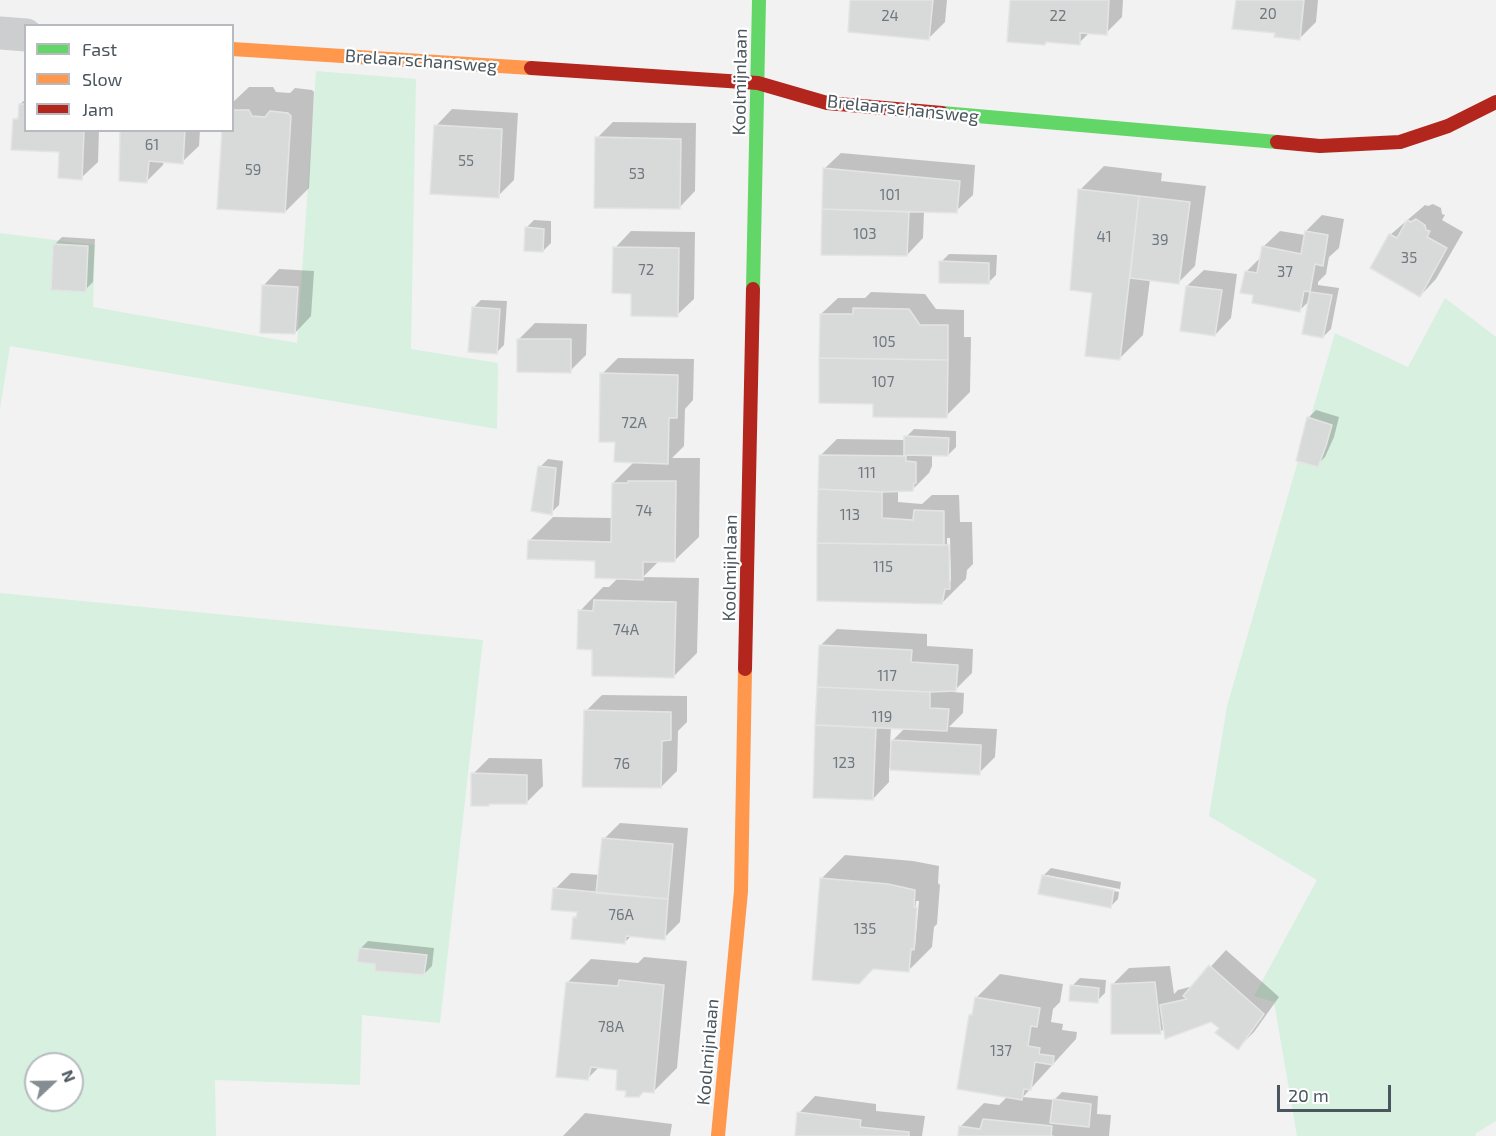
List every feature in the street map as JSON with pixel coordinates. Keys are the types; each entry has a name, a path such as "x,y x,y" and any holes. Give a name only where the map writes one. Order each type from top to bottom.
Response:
{"street":[{"name":"Koolmijnlaan","path":"718,1136 741,891 759,0"},
{"path":"0,33 24,35"},
{"name":"Brelaarschansweg","path":"234,49 758,83 827,103 1320,146 1400,142 1448,126 1496,102"}],"green space":[{"path":"316,71 416,79 411,349 498,363 497,429 10,346 0,409 0,233 95,245 93,307 297,343"},
{"path":"1445,298 1496,337 1496,1121 1475,1134 1476,1136 1297,1136 1274,1002 1254,996 1317,880 1209,816 1227,706 1335,333 1408,367"},
{"path":"0,593 483,640 440,1023 362,1015 360,1085 215,1080 216,1136 0,1136"}],"building":[{"path":"850,0 933,0 929,40 848,32"},
{"path":"1010,0 1109,0 1107,35 1080,33 1080,45 1007,42"},
{"path":"1236,0 1304,0 1300,40 1274,37 1275,33 1232,29"},
{"path":"19,104 24,104 24,132 84,132 82,180 58,178 59,152 11,150 13,119 18,119"},
{"path":"234,110 249,110 252,116 265,117 270,111 288,113 291,116 285,213 217,209 222,132 234,132"},
{"path":"434,125 502,129 499,198 430,194"},
{"path":"120,132 185,132 183,164 149,161 147,183 119,181"},
{"path":"595,137 681,139 680,209 594,208"},
{"path":"823,168 960,181 957,213 822,209"},
{"path":"1078,189 1139,196 1120,360 1085,356 1092,293 1070,290"},
{"path":"1139,196 1190,202 1179,284 1130,278"},
{"path":"822,209 909,212 907,256 821,255"},
{"path":"1416,219 1425,225 1426,230 1430,231 1427,237 1447,248 1420,297 1370,268 1389,234 1397,238 1407,220 1411,222"},
{"path":"525,227 544,229 543,252 524,251"},
{"path":"1305,231 1328,235 1323,266 1315,264 1310,292 1304,291 1300,312 1252,303 1253,295 1240,293 1245,271 1257,273 1262,246 1301,254"},
{"path":"53,244 88,246 86,292 51,290"},
{"path":"613,247 679,248 678,317 631,316 631,294 612,293"},
{"path":"939,261 989,263 989,284 939,283"},
{"path":"262,285 298,287 295,334 260,333"},
{"path":"1186,286 1222,290 1215,336 1180,331"},
{"path":"1310,292 1332,295 1323,338 1302,334"},
{"path":"472,307 500,309 497,354 468,352"},
{"path":"853,308 909,309 920,325 948,325 948,360 819,358 820,314 853,314"},
{"path":"517,339 571,339 571,373 517,372"},
{"path":"819,358 948,360 947,418 873,417 873,404 819,403"},
{"path":"600,373 678,375 677,418 669,418 668,464 614,462 615,442 599,442"},
{"path":"1307,417 1332,425 1318,467 1296,461"},
{"path":"904,436 949,438 948,456 904,455"},
{"path":"819,455 906,456 906,461 916,462 916,483 914,483 913,491 818,489"},
{"path":"538,466 556,468 552,515 531,511"},
{"path":"628,481 676,481 675,562 643,562 643,580 595,578 595,561 527,559 528,540 611,542 612,483 628,483"},
{"path":"818,489 882,492 882,518 913,520 914,510 944,511 944,545 817,543"},
{"path":"817,543 949,545 950,589 945,589 942,604 817,601"},
{"path":"594,600 676,602 674,678 592,676 592,650 577,649 578,610 593,611"},
{"path":"819,645 912,650 911,662 958,665 956,691 817,687"},
{"path":"817,687 930,692 930,708 949,709 947,731 815,725"},
{"path":"584,710 671,712 671,740 662,741 661,788 582,787"},
{"path":"815,725 876,728 873,800 813,798"},
{"path":"891,740 981,745 980,775 890,770"},
{"path":"471,773 527,775 527,804 471,806"},
{"path":"602,838 673,844 668,899 596,893"},
{"path":"1042,875 1114,890 1111,908 1038,894"},
{"path":"820,878 888,884 915,890 914,907 917,908 914,950 911,949 909,972 873,969 859,984 812,980"},
{"path":"553,888 668,899 665,940 626,936 625,944 571,939 573,917 576,918 577,912 551,910"},
{"path":"359,948 427,955 424,975 375,971 375,964 357,962"},
{"path":"1209,965 1264,1014 1238,1050 1215,1033 1219,1028 1211,1022 1165,1039 1160,1005 1187,999 1183,996"},
{"path":"619,980 664,985 654,1093 643,1092 639,1097 625,1097 626,1091 616,1090 617,1070 591,1067 588,1080 556,1077 566,982 618,986"},
{"path":"1155,982 1161,1034 1111,1034 1111,984"},
{"path":"1070,985 1099,988 1098,1003 1069,1001"},
{"path":"975,997 1040,1008 1037,1027 1031,1026 1028,1046 1040,1048 1039,1054 1054,1056 1053,1065 1035,1062 1031,1090 1024,1089 1022,1100 957,1089 969,1015 972,1015"},
{"path":"1053,1099 1091,1104 1089,1127 1050,1123"},
{"path":"797,1112 861,1120 860,1127 909,1132 909,1136 795,1136"},
{"path":"983,1119 1052,1126 1051,1136 958,1136 959,1126 980,1129"}],"traffic: fast":[{"path":"753,289 759,0"},
{"path":"942,113 1277,142"}],"traffic: slow":[{"path":"234,49 531,68"},
{"path":"718,1136 741,891 745,669"}],"traffic: jam":[{"path":"531,68 758,83 827,103 942,113"},
{"path":"1277,142 1320,146 1400,142 1448,126 1496,102"},
{"path":"745,669 753,289"}]}
